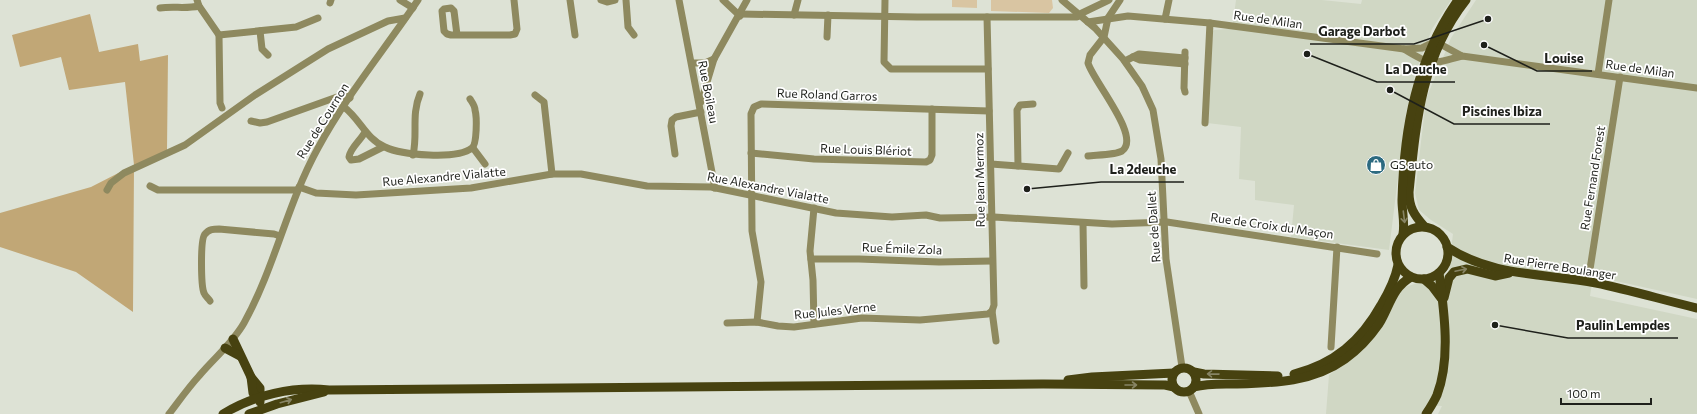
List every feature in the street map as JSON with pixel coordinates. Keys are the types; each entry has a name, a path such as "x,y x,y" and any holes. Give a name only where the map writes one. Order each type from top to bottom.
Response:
{"main road":[{"path":"1406,192 1409,204 1415,216 1424,226 1441,235 1447,247 1446,264 1439,273 1424,279 1412,277 1402,270 1398,265 1395,254 1397,243 1403,234 1405,221 1402,206 1406,192 1419,106 1428,63 1444,21 1458,0"},
{"path":"1436,44 1466,0"},
{"path":"1403,234 1413,228 1424,226"},
{"name":"Rue Pierre Boulanger","path":"1447,247 1468,260 1491,268 1588,282 1697,308"},
{"name":"Rue Pierre Boulanger","path":"1446,264 1468,260"},
{"path":"1043,384 1092,377 1188,368 1194,372 1204,374 1278,376 1304,372 1331,360 1358,338 1374,318 1395,279 1398,265"},
{"path":"1443,301 1447,282 1454,272 1467,269 1495,276 1511,272"},
{"path":"1426,414 1437,395 1443,370 1445,332 1439,273"},
{"path":"223,414 260,403 329,390 1043,384 1165,385 1174,387 1179,391 1205,385 1256,384 1295,380 1316,374 1335,366 1355,351 1373,332 1398,286 1412,277"},
{"path":"1424,279 1432,286 1443,301"},
{"path":"233,339 251,377 253,393 260,403"},
{"path":"225,348 240,356"},
{"path":"1174,387 1172,381 1178,370"},
{"path":"1192,389 1196,381 1194,372"},
{"path":"235,414 260,403"},
{"path":"249,414 260,403"}],"street":[{"path":"400,0 413,8"},
{"name":"Rue de Cournon","path":"169,414 199,375 239,331 259,294 298,188 319,146 350,98 418,0"},
{"path":"457,35 515,34 517,29 514,0"},
{"path":"570,0 575,34"},
{"path":"601,0 607,2 615,0"},
{"path":"626,0 628,28 634,35"},
{"name":"Rue Boileau","path":"680,0 715,188"},
{"path":"723,0 740,15 1061,18 1077,17 1104,2 1112,14"},
{"path":"700,104 706,79 714,59 740,15 747,0"},
{"path":"794,15 798,0"},
{"path":"885,0 884,62 891,69 988,69"},
{"name":"Rue de Dallet","path":"1062,0 1104,37 1125,61 1142,86 1153,110 1157,126 1161,158 1163,222 1178,370"},
{"path":"1088,156 1119,153 1125,148 1126,143 1124,125 1088,63 1090,55 1104,37 1112,14 1120,0"},
{"path":"1165,19 1169,0"},
{"path":"1598,74 1609,0"},
{"path":"160,8 170,6 189,8 198,3 219,35 220,103 222,108"},
{"name":"Rue de Milan","path":"1088,22 1112,14 1210,23 1404,49 1422,48 1436,44 1462,56 1697,88"},
{"path":"827,37 828,15"},
{"name":"Rue Jean Mermoz","path":"987,17 994,305 992,310 996,341"},
{"path":"219,35 296,27 318,18"},
{"path":"107,190 111,183 124,173 185,145 255,95 328,49 388,20 405,18"},
{"path":"1205,123 1210,23"},
{"path":"260,31 262,50 268,54"},
{"name":"Rue de Milan","path":"1404,49 1428,63 1462,56"},
{"path":"1125,61 1133,57 1140,60 1185,58 1185,92"},
{"path":"692,63 705,63 714,59"},
{"name":"Rue Fernand Forest","path":"1588,282 1620,77"},
{"path":"695,78 701,80 706,79"},
{"path":"413,155 415,147 415,106 420,94"},
{"path":"534,95 544,102 552,174"},
{"path":"251,121 260,123 267,122 337,97 346,96 350,98"},
{"path":"344,107 353,114 365,132 383,147 413,155 453,153 473,148 476,142 475,109 470,99"},
{"name":"Rue Roland Garros","path":"757,322 761,297 752,231 751,114 754,107 761,104 989,111"},
{"path":"1018,166 1017,110 1020,105 1033,104"},
{"name":"Rue Louis Blériot","path":"751,153 814,159 926,162 930,160 932,155 932,109"},
{"path":"675,154 671,126 672,120 676,117 701,112"},
{"path":"365,132 360,142 350,152 349,156 351,160 359,160 383,147"},
{"path":"473,148 485,164"},
{"path":"991,164 1059,169 1068,153"},
{"name":"Rue Alexandre Vialatte","path":"150,186 158,190 298,188 330,194 356,194 471,188 552,174 581,174 647,186 715,188 814,208 879,217 919,215 940,218 991,217 1083,223 1163,222"},
{"path":"814,208 810,238 814,324"},
{"name":"Rue de Croix du Maçon","path":"1163,222 1337,246 1377,254"},
{"path":"1083,223 1084,286"},
{"path":"210,301 204,294 201,246 205,233 210,230 218,229 274,234 280,236"},
{"path":"1331,346 1337,246"},
{"name":"Rue Émile Zola","path":"811,260 859,259 932,262 992,261"},
{"name":"Rue Jules Verne","path":"727,323 757,322 787,327 862,318 928,320 988,314 992,310"},
{"path":"1192,389 1199,414"}],"shaded area":[{"path":"952,0 977,0 977,8 952,7"},
{"path":"991,0 1052,0 1053,8 1049,13 991,11"},
{"path":"1236,0 1322,0 1361,4 1362,0 1451,0 1432,29 1416,71 1406,113 1389,250 1291,237 1294,205 1255,200 1255,181 1239,179 1241,127 1207,123 1211,34 1214,30 1229,29 1233,22"},
{"path":"1476,0 1697,0 1697,299 1593,276 1590,296 1697,319 1697,414 1438,414 1442,406 1426,405 1421,414 1326,414 1329,375 1363,350 1374,335 1402,288 1448,273 1453,234 1431,220 1419,210 1415,193 1426,99 1451,38"},
{"path":"90,14 99,52 138,44 140,61 168,55 167,150 134,166 133,312 76,272 0,247 0,213 91,187 134,165 125,82 69,90 61,57 20,67 12,35"}],"place":[{"name":"Garage Darbot","path":"1488,19"},
{"name":"Louise","path":"1484,45"},
{"name":"La Deuche","path":"1307,54"},
{"name":"Piscines Ibiza","path":"1390,90"},
{"name":"GS auto","path":"1376,165"},
{"name":"La 2deuche","path":"1027,189"},
{"name":"Paulin Lempdes","path":"1495,325"}]}
